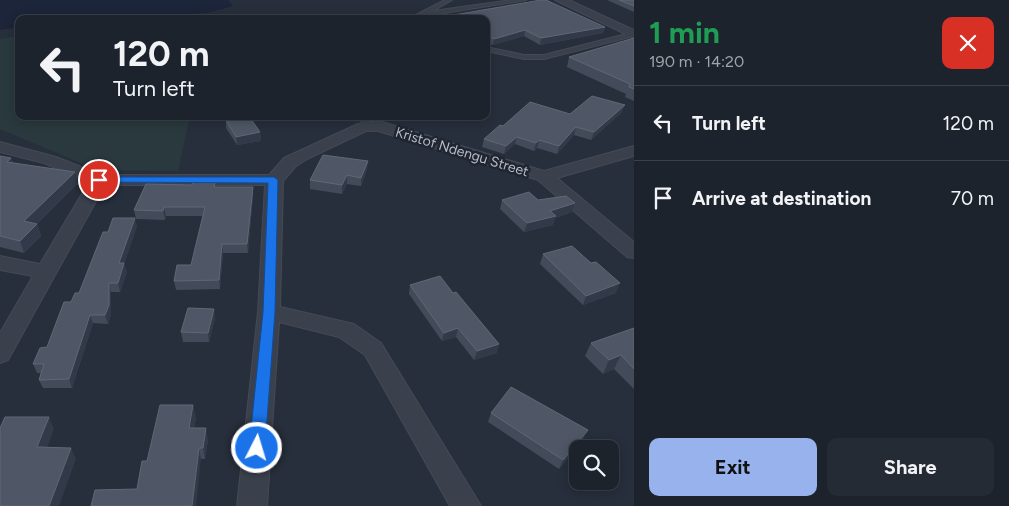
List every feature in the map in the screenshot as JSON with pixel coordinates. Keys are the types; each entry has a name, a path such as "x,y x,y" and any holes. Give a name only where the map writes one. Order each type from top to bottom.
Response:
{"street":[{"path":"560,0 634,34"},
{"name":"Kristof Ndengu Street","path":"274,180 290,162 366,122 544,176"},
{"path":"0,147 50,160 99,180 274,180 269,312 252,506"},
{"path":"544,176 634,152"},
{"path":"544,176 634,252"},
{"path":"0,354 99,180"},
{"path":"0,263 46,272"},
{"path":"269,312 346,330 373,350 466,506"}],"lane":[{"path":"421,14 449,0"},
{"path":"421,14 523,0"},
{"path":"490,50 524,57 544,57 634,34"}],"shaded area":[{"path":"15,37 15,120 189,120 178,171 97,170 0,129 0,39"}],"water":[{"path":"0,0 228,0 233,6 207,13 164,15 15,15 15,28 0,30"}],"building":[{"path":"546,0 605,27 541,38 525,30 494,39 490,37 490,15 453,15"},
{"path":"619,0 634,0 634,6"},
{"path":"634,38 634,89 629,87 630,84 569,57"},
{"path":"592,96 625,105 594,132 576,127 559,146 539,140 536,143 517,137 506,146 484,139 500,125 503,126 530,102 570,114"},
{"path":"226,120 252,120 260,132 236,137"},
{"path":"323,155 368,161 361,178 347,175 342,185 310,180"},
{"path":"0,156 11,158 7,162 75,172 24,221 37,224 20,241 0,236"},
{"path":"193,182 215,182 214,187 253,187 247,244 222,244 219,280 174,281 177,265 191,265 205,207 164,207 163,211 134,210 146,184 192,185"},
{"path":"529,192 538,200 566,196 575,203 550,211 556,216 527,223 502,200"},
{"path":"113,218 135,218 119,263 124,263 118,283 109,283 109,305 105,315 90,315 69,379 39,380 44,364 33,364 40,348 47,347 64,302 71,302 75,293 79,293 103,232 108,232"},
{"path":"572,246 591,263 596,262 620,283 586,296 543,254"},
{"path":"440,276 453,293 456,292 499,344 477,351 458,328 444,333 410,285"},
{"path":"188,308 214,309 208,333 181,332"},
{"path":"634,328 634,369 621,355 609,360 591,343"},
{"path":"511,387 588,430 580,440 569,440 569,453 563,460 491,413"},
{"path":"160,405 193,405 189,428 206,428 203,448 199,448 192,506 91,506 95,490 137,489 142,461 147,461"},
{"path":"5,417 49,417 37,447 71,448 49,506 0,506 0,428"}],"route":[{"path":"99,180 274,180 269,312 257,448"}]}
